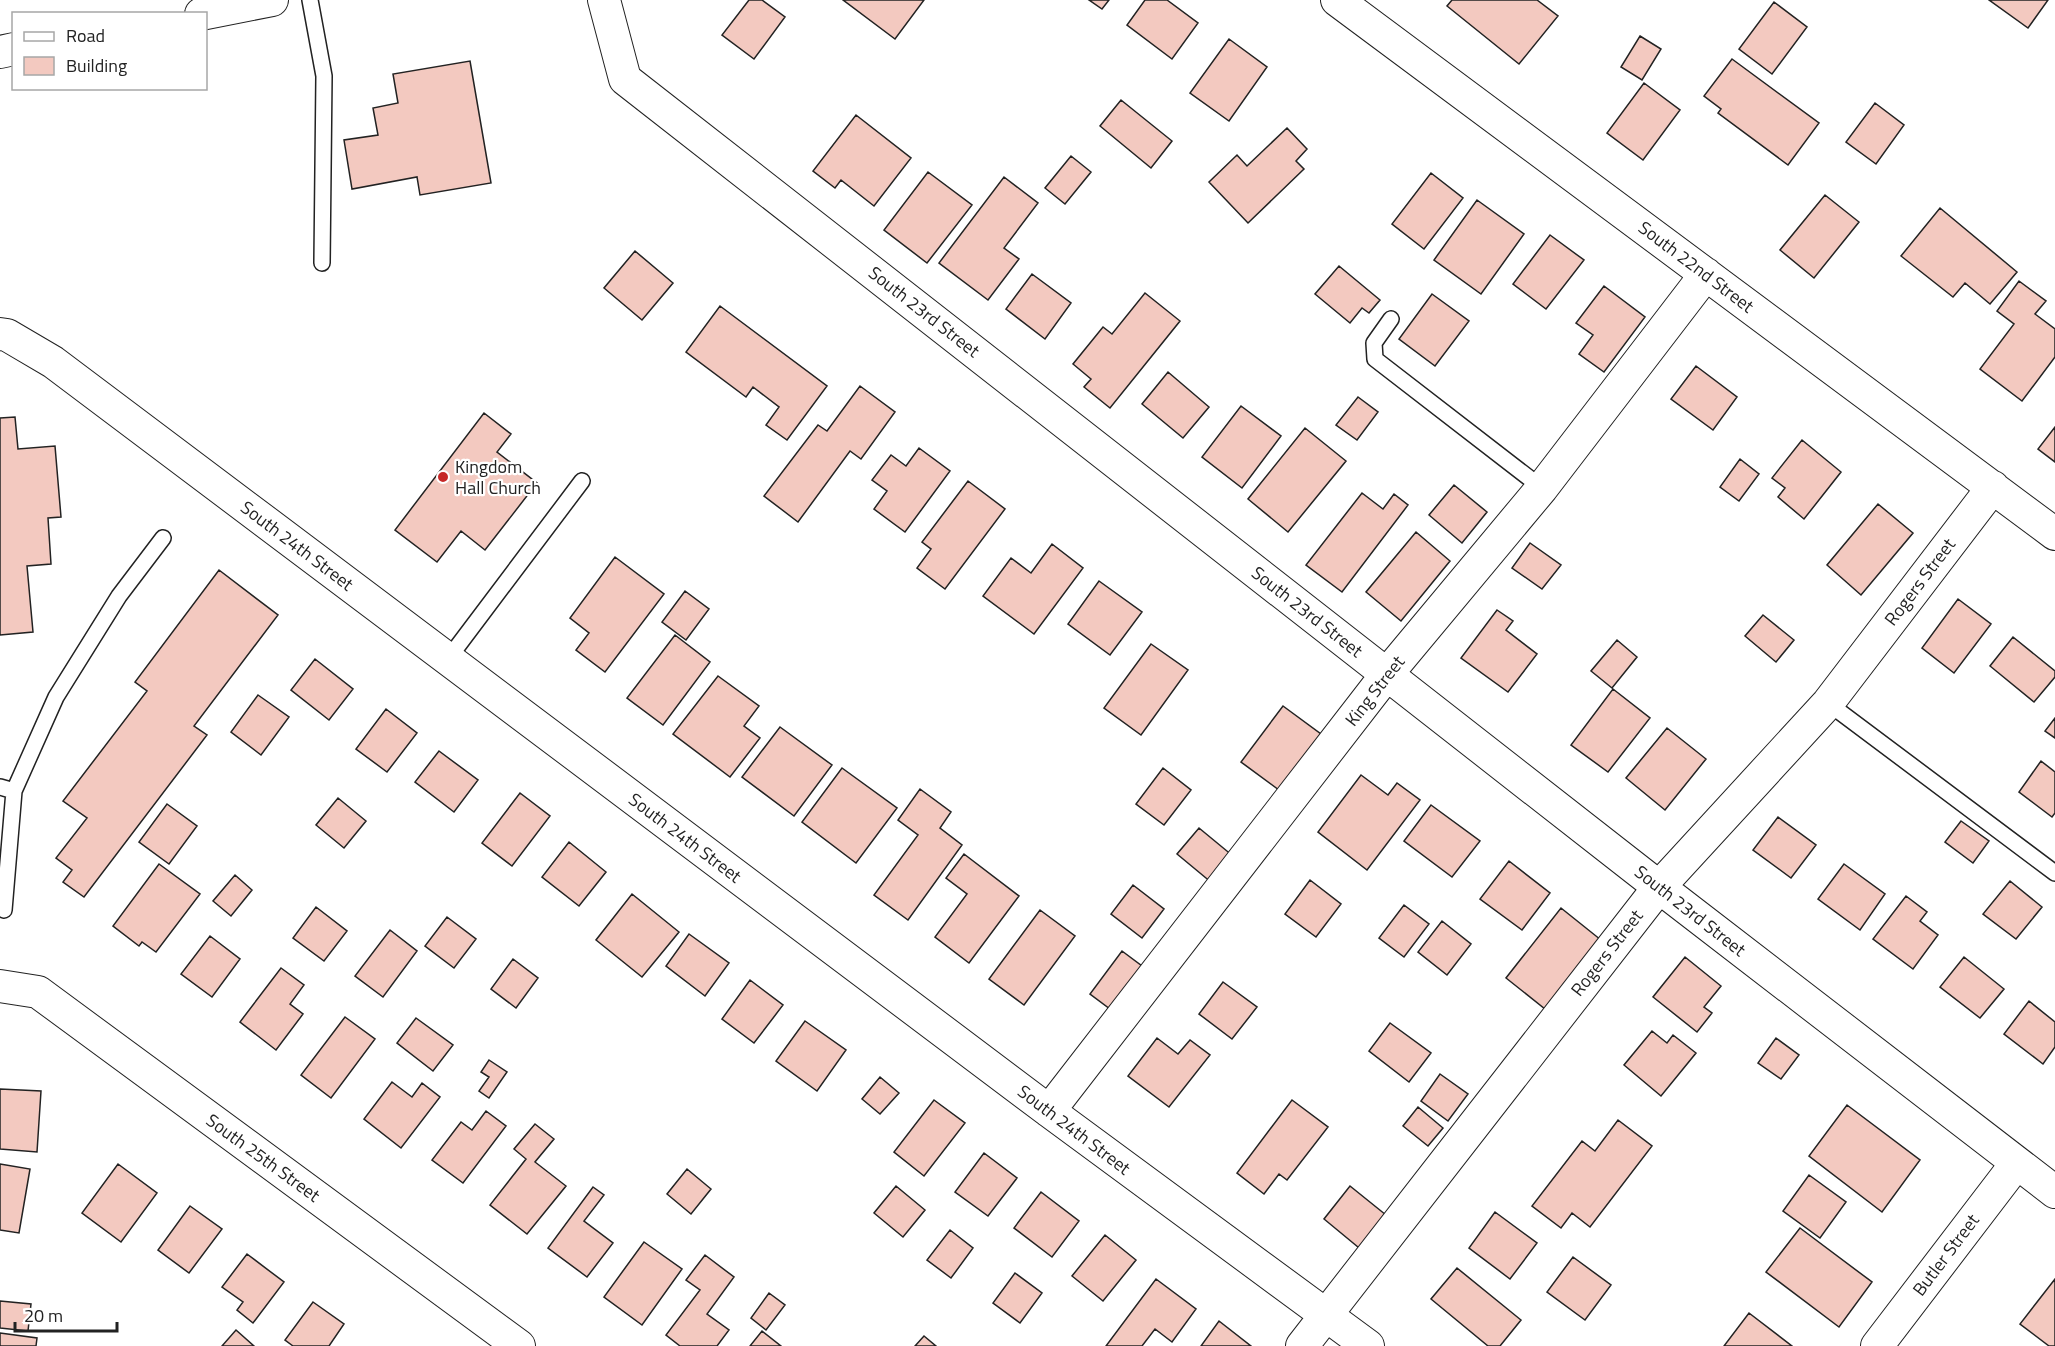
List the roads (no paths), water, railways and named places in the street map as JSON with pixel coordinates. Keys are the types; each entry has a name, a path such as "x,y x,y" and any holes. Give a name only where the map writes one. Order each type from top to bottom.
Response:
{"street":[{"path":"207,13 272,0"},
{"name":"South 23rd Street","path":"604,0 625,79 2016,1164 2055,1192"},
{"name":"South 22nd Street","path":"1336,0 2055,534"},
{"name":"King Street","path":"1049,1111 1387,674 1542,488 1706,274"},
{"name":"South 24th Street","path":"0,334 7,335 53,362 1049,1111 1368,1346"},
{"name":"Rogers Street","path":"1302,1346 1659,886 1828,704 1993,488"},
{"name":"South 25th Street","path":"0,986 38,992 519,1346"},
{"name":"Butler Street","path":"1877,1346 2016,1164"}],"lane":[{"path":"310,0 324,76 321,263"},
{"path":"1391,319 1374,344 1375,359 1542,488"},
{"path":"448,659 582,481"},
{"path":"4,910 7,789 56,697 118,596 163,538"},
{"path":"1828,704 2055,873"}],"place":[{"name":"Kingdom Hall Church","path":"443,477"}]}
